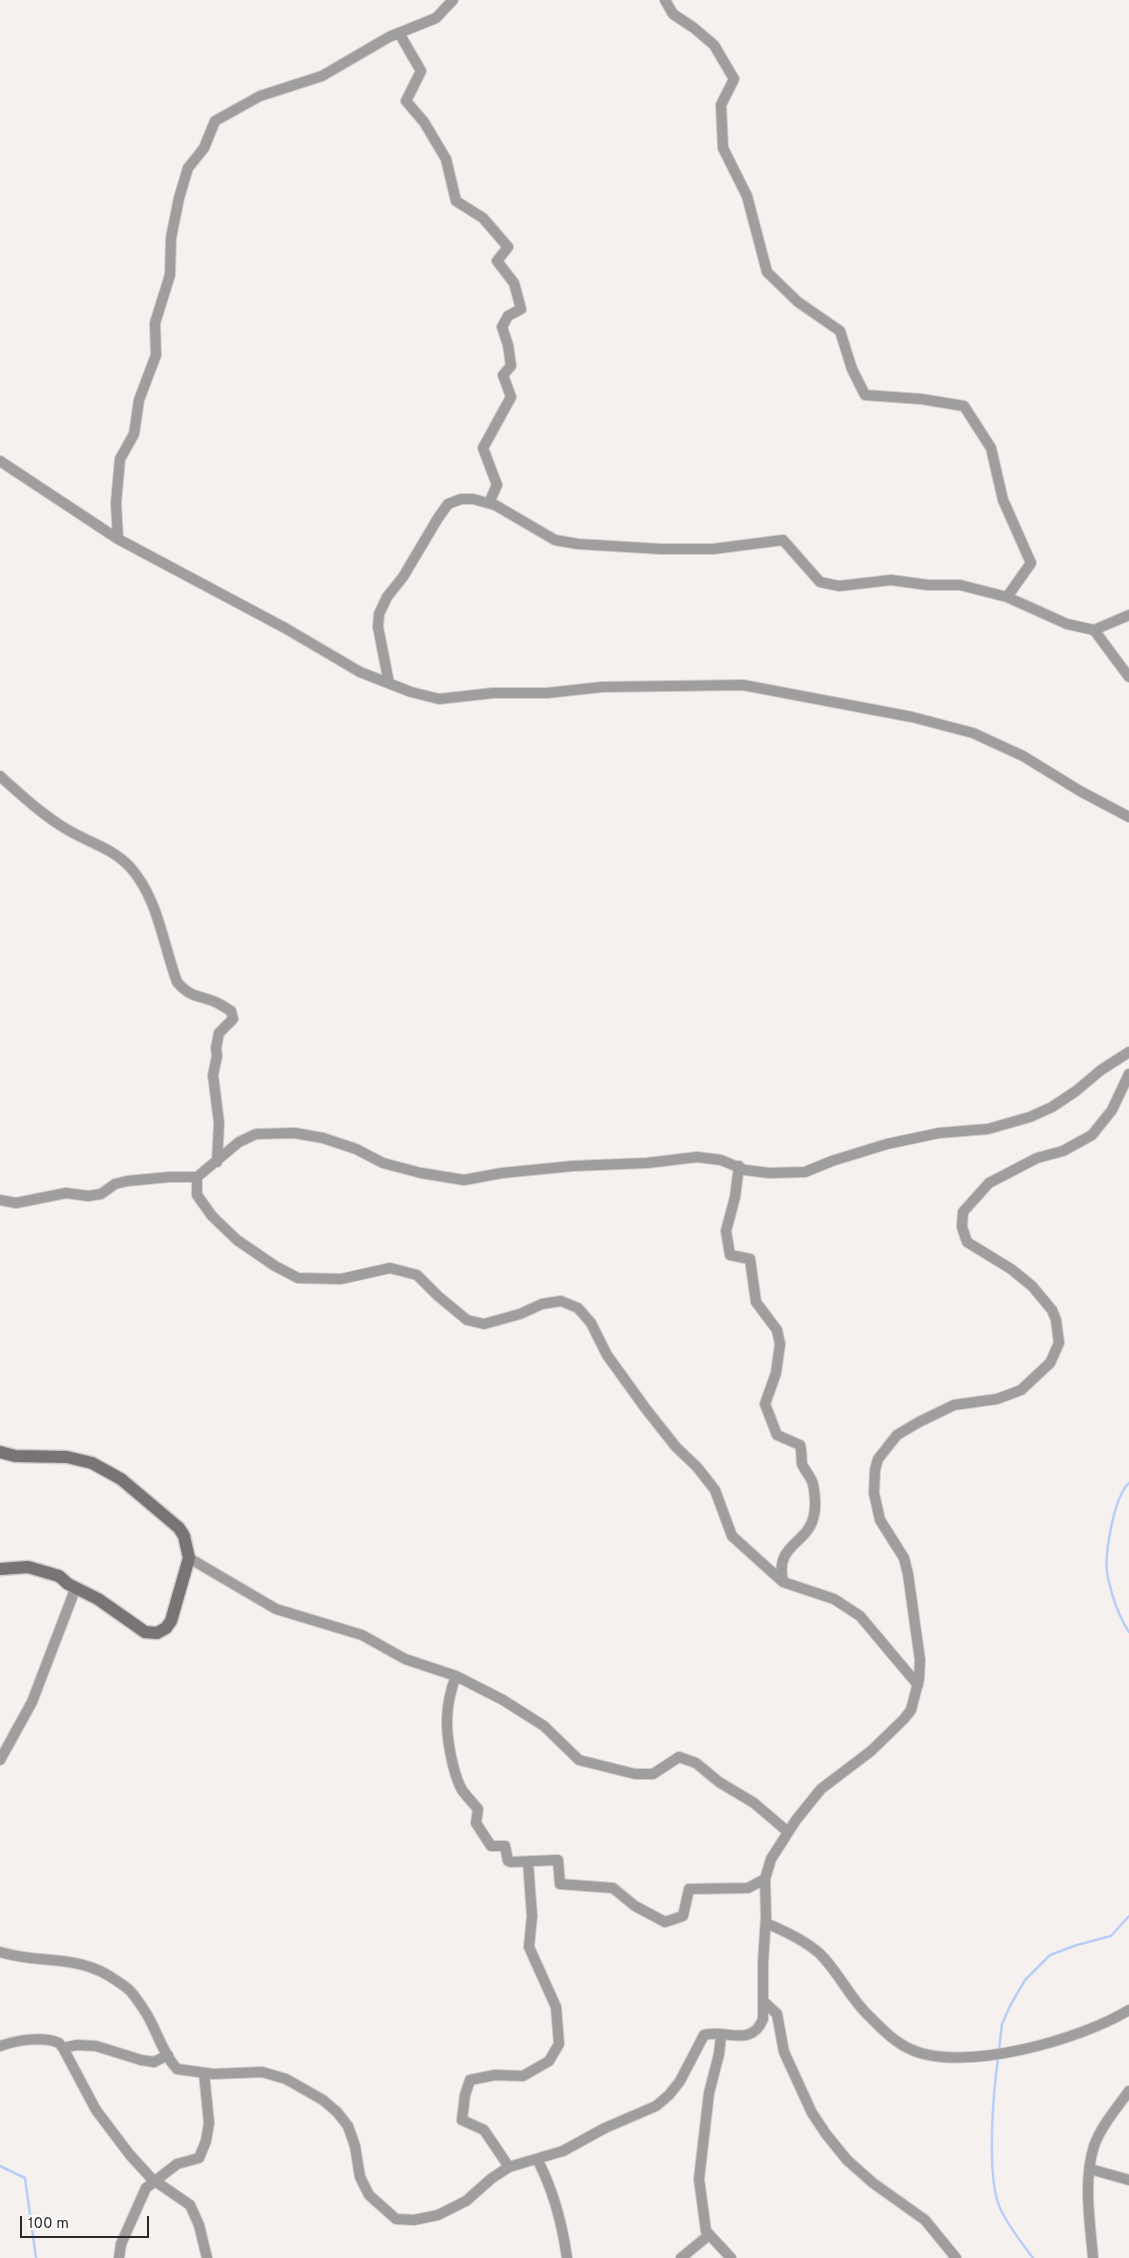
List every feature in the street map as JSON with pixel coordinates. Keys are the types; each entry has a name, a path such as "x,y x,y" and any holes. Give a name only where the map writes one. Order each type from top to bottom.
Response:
{"main road":[{"path":"0,1452 16,1456 67,1457 92,1463 121,1479 179,1528 184,1536 188,1558 171,1621 166,1628 156,1633 140,1630 104,1603 59,1576 41,1570 18,1567 0,1569"}],"street":[{"path":"118,538 116,503 120,459 134,434 138,400 156,355 155,323 170,275 171,238 179,198 188,168 204,148 215,121 260,96 322,76 367,49 436,18 453,0"},
{"path":"665,0 673,14 714,45 734,78 721,105 723,148 747,196 767,272 798,302 840,331 852,369 865,395 921,399 964,406 991,448 1003,500 1031,563 1006,597"},
{"path":"399,33 421,70 406,102 424,122 446,159 456,201 483,218 508,247 498,261 514,283 520,309 508,316 502,327 508,345 511,366 503,375 511,397 483,448 497,485 489,503"},
{"path":"0,460 118,538 285,628 360,672 410,692 440,699 492,693 547,693 602,687 743,685 912,717 973,732 1023,756 1080,791 1129,817"},
{"path":"389,683 378,627 379,614 387,597 403,576 448,504 461,499 496,505 555,540 578,544 661,549 713,549 783,540 820,582 839,586 891,580 928,585 960,585 1006,597 1067,624 1094,630 1129,615"},
{"path":"1094,630 1129,677"},
{"path":"0,776 48,816 69,830 111,850 130,868 146,891 177,982 184,990 196,997 215,1001 231,1011 233,1019 219,1032 213,1075 219,1123 216,1162"},
{"path":"0,1200 16,1204 66,1193 88,1196 101,1194 114,1184 127,1181 170,1177 197,1177 239,1142 256,1134 295,1133 323,1138 356,1149 383,1162 421,1173 464,1180 494,1174 573,1166 647,1163 697,1157 721,1160 740,1166 745,1170 769,1173 805,1172 832,1161 887,1144 939,1133 988,1129 1021,1119 1052,1107 1076,1092 1118,1058 1129,1052"},
{"path":"0,1952 30,1959 78,1963 96,1968 112,1977 132,1992 177,2069 204,2073 262,2072 286,2079 322,2100 337,2112 352,2134 360,2177 368,2195 392,2215 403,2221 429,2218 448,2211 466,2201 492,2178 509,2167 563,2151 597,2132 656,2106 680,2082 704,2035 742,2036 752,2032 763,2018 766,1924 765,1879 771,1859 788,1832 821,1789 871,1751 911,1710 918,1685 920,1660 908,1574 904,1558 880,1520 874,1494 875,1470 878,1459 897,1435 919,1422 954,1406 997,1399 1021,1390 1050,1363 1059,1343 1056,1320 1052,1310 1032,1286 1011,1269 967,1242 962,1227 962,1216 966,1207 988,1183 1038,1158 1063,1151 1092,1135 1112,1110 1129,1074"},
{"path":"740,1166 726,1231 730,1255 750,1259 756,1302 777,1330 780,1344 776,1373 764,1404 777,1435 800,1445 803,1452 802,1463 813,1485 814,1516 806,1531 783,1557 780,1571 783,1582"},
{"path":"197,1177 197,1195 212,1216 237,1240 275,1266 298,1278 341,1279 390,1268 417,1275 438,1296 467,1320 484,1324 520,1314 542,1304 561,1300 578,1308 591,1323 607,1355 646,1409 676,1447 715,1490 732,1536 783,1582 834,1599 860,1616 918,1685"},
{"path":"188,1558 276,1609 362,1635 405,1659 456,1676 503,1700 544,1726 579,1760 635,1774 653,1774 679,1757 696,1763 719,1782 754,1802 788,1832"},
{"path":"0,1760 32,1702 76,1587"},
{"path":"456,1676 449,1694 445,1720 447,1743 461,1789 478,1809 476,1823 491,1846 505,1846 508,1861 558,1860 560,1884 613,1888 635,1906 664,1922 683,1916 689,1889 711,1887 748,1888 765,1879"},
{"path":"509,2167 484,2130 462,2120 465,2095 470,2080 495,2075 523,2076 549,2061 559,2044 556,2007 529,1947 532,1916 528,1862"},
{"path":"766,1924 784,1931 818,1953 867,2014 900,2044 918,2052 958,2056 988,2055 1016,2051 1077,2035 1129,2010"},
{"path":"763,2001 776,2014 784,2052 812,2113 826,2134 847,2160 873,2183 925,2220 956,2258"},
{"path":"721,2035 719,2054 709,2093 699,2179 702,2214 706,2231 731,2258"},
{"path":"0,2046 34,2040 59,2043 78,2074 96,2110 130,2154 155,2180 190,2205 199,2224 207,2258"},
{"path":"63,2048 77,2045 96,2046 141,2060 154,2062 168,2055"},
{"path":"120,2258 121,2244 146,2188 183,2161 198,2158 206,2141 210,2123 204,2073"},
{"path":"1093,2258 1088,2176 1095,2146 1110,2117 1129,2091"},
{"path":"536,2159 546,2176 558,2206 567,2258"},
{"path":"1090,2169 1129,2180"},
{"path":"681,2258 709,2235"},
{"path":"694,2258 696,2246"}],"waterway":[{"path":"1129,1483 1114,1514 1107,1556 1108,1578 1114,1599 1129,1632"},
{"path":"999,2050 1002,2024 1025,1980 1050,1955 1077,1945 1111,1936 1129,1916"},
{"path":"998,2058 992,2131 995,2188 998,2203 1004,2216 1033,2258"},
{"path":"0,2166 25,2178 36,2258"}]}
